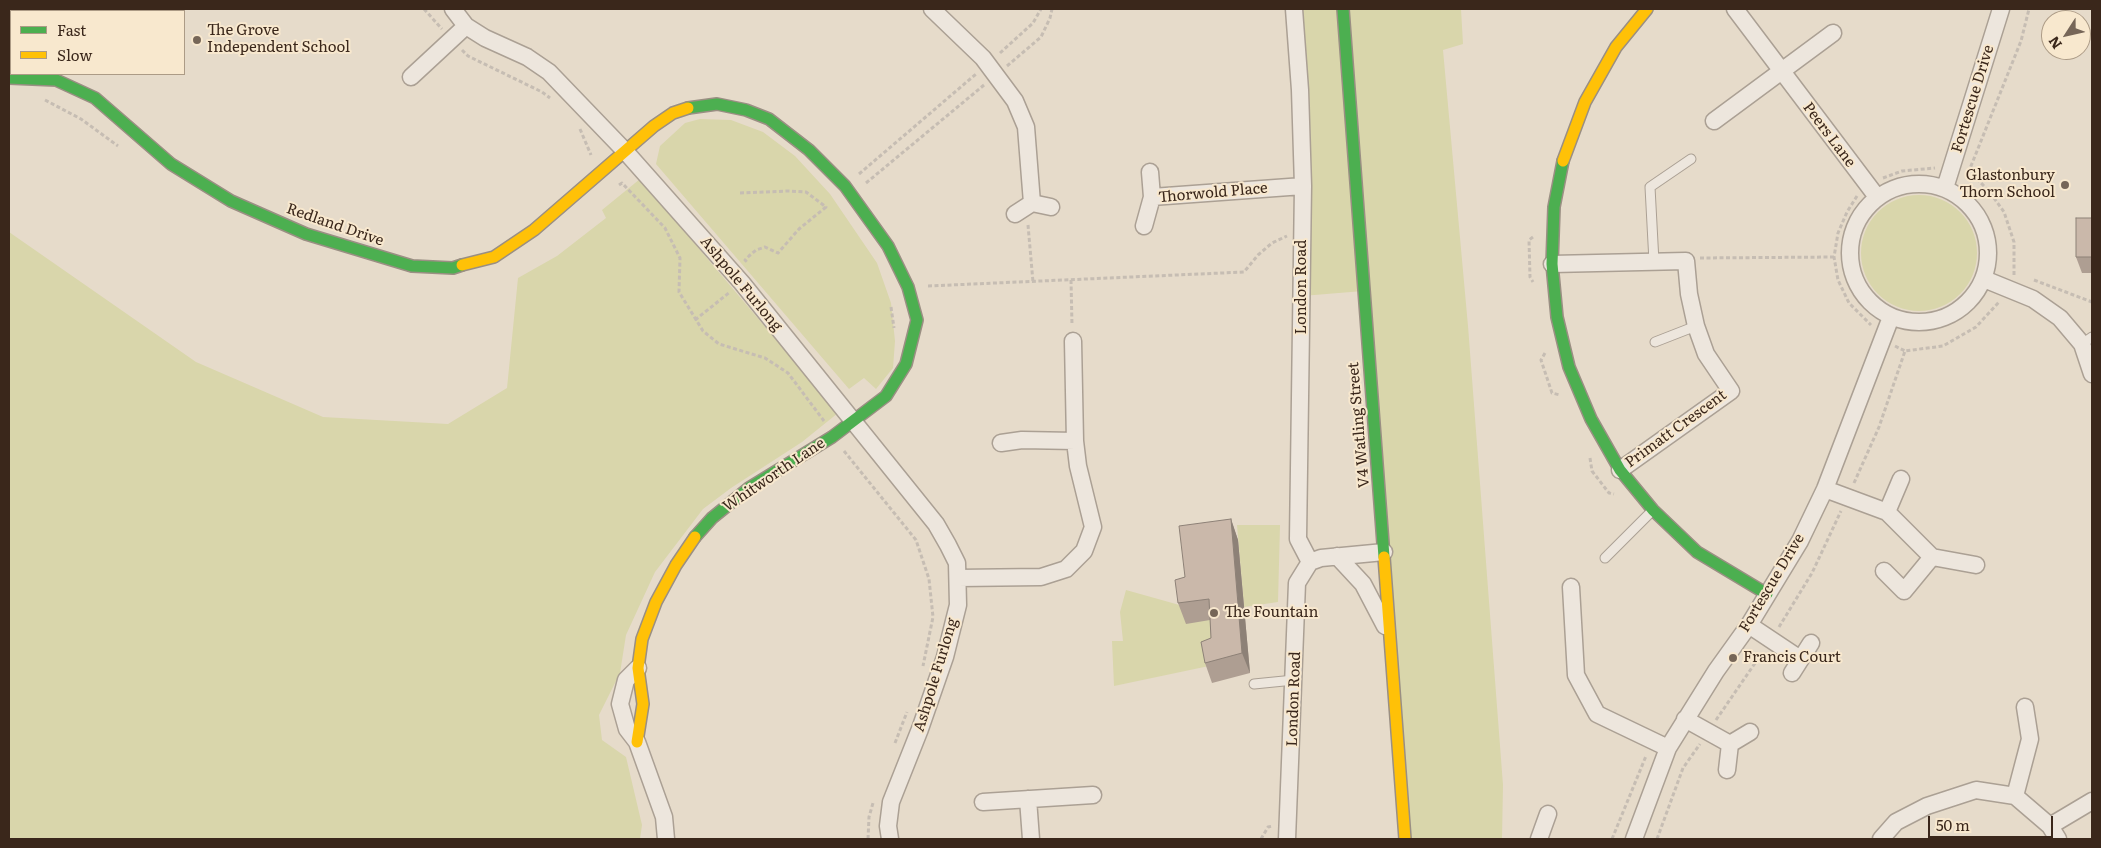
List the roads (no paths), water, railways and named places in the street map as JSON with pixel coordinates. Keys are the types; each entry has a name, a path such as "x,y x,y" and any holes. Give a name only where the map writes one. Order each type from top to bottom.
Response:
{"street":[{"name":"Ashpole Furlong","path":"453,9 466,26 485,38 526,57 549,72 625,151 742,283 853,420 936,524 957,563 958,604 945,657 920,729 891,802 888,826 890,839"},
{"path":"932,9 983,58 1014,101 1026,127 1024,208 1051,207"},
{"name":"London Road","path":"1287,839 1297,583 1310,562 1298,539 1303,186 1300,90 1294,9"},
{"name":"V4 Watling Street","path":"1342,9 1405,839"},
{"path":"1647,9 1616,47 1585,102 1564,155 1554,207 1552,264 1557,317 1569,367 1591,419 1620,470 1653,510 1697,552 1767,594"},
{"name":"Peers Lane","path":"1735,9 1872,192"},
{"name":"Fortescue Drive","path":"1945,188 2001,9"},
{"path":"411,77 466,26"},
{"path":"1714,121 1833,33"},
{"name":"Redland Drive","path":"9,78 56,80 95,98 172,164 231,201 306,234 412,266 453,268 494,257 534,230 625,151"},
{"path":"625,151 654,126 673,113 694,106 717,104 733,106 769,119 809,150 852,194 888,246 908,287 918,320 906,364 886,396 853,420"},
{"path":"1150,172 1152,197"},
{"path":"1914,184 1945,188 1964,200 1978,216 1986,236 1988,258 1984,279 1972,298 1955,313 1935,321 1912,323 1891,317 1871,304 1857,284 1850,261 1851,237 1872,192 1914,184"},
{"name":"Thorwold Place","path":"1144,226 1152,197 1303,186"},
{"name":"Primatt Crescent","path":"1620,470 1732,391 1706,354 1696,326 1689,294 1686,261 1654,262"},
{"path":"1552,264 1654,262"},
{"path":"1984,279 2011,282 2087,340 2092,374"},
{"name":"Fortescue Drive","path":"1634,839 1668,748 1716,671 1749,625 1800,541 1824,489 1891,317"},
{"path":"958,578 1041,577 1066,569 1084,551 1093,527 1078,466 1075,441 1073,341"},
{"name":"Whitworth Lane","path":"637,742 643,704 638,668 642,640 656,602 676,565 696,536 712,518 749,488 832,437 853,420"},
{"path":"1001,443 1022,440 1075,441"},
{"path":"1888,512 1901,479"},
{"path":"1824,489 1888,512 1932,557 1976,565"},
{"path":"1310,562 1321,558 1384,552"},
{"path":"1337,556 1363,584 1390,635"},
{"path":"1884,571 1904,591 1932,557"},
{"path":"1570,587 1576,676 1597,714 1668,748"},
{"path":"1749,625 1770,640 1796,666 1811,643"},
{"name":"Whitworth Lane","path":"638,668 626,680 620,704 627,729 637,742 664,817 666,839"},
{"path":"2015,796 2030,739 2025,707"},
{"path":"1685,719 1730,744"},
{"path":"1730,744 1750,732"},
{"path":"1727,770 1730,744"},
{"path":"1880,839 1896,822 1927,806 1976,790 2015,796 2054,832 2092,801"},
{"path":"983,802 1093,794"},
{"path":"1028,800 1031,839"},
{"path":"1539,839 1548,814"}],"lane":[{"path":"1654,262 1650,187 1691,159"},
{"path":"1655,342 1696,326"},
{"path":"1605,558 1653,510"},
{"path":"1254,684 1294,680"}],"place":[{"name":"The Grove Independent School","path":"197,40"},
{"name":"Glastonbury Thorn School","path":"2065,185"},
{"name":"The Fountain","path":"1214,613"},
{"name":"Francis Court","path":"1733,658"}]}
